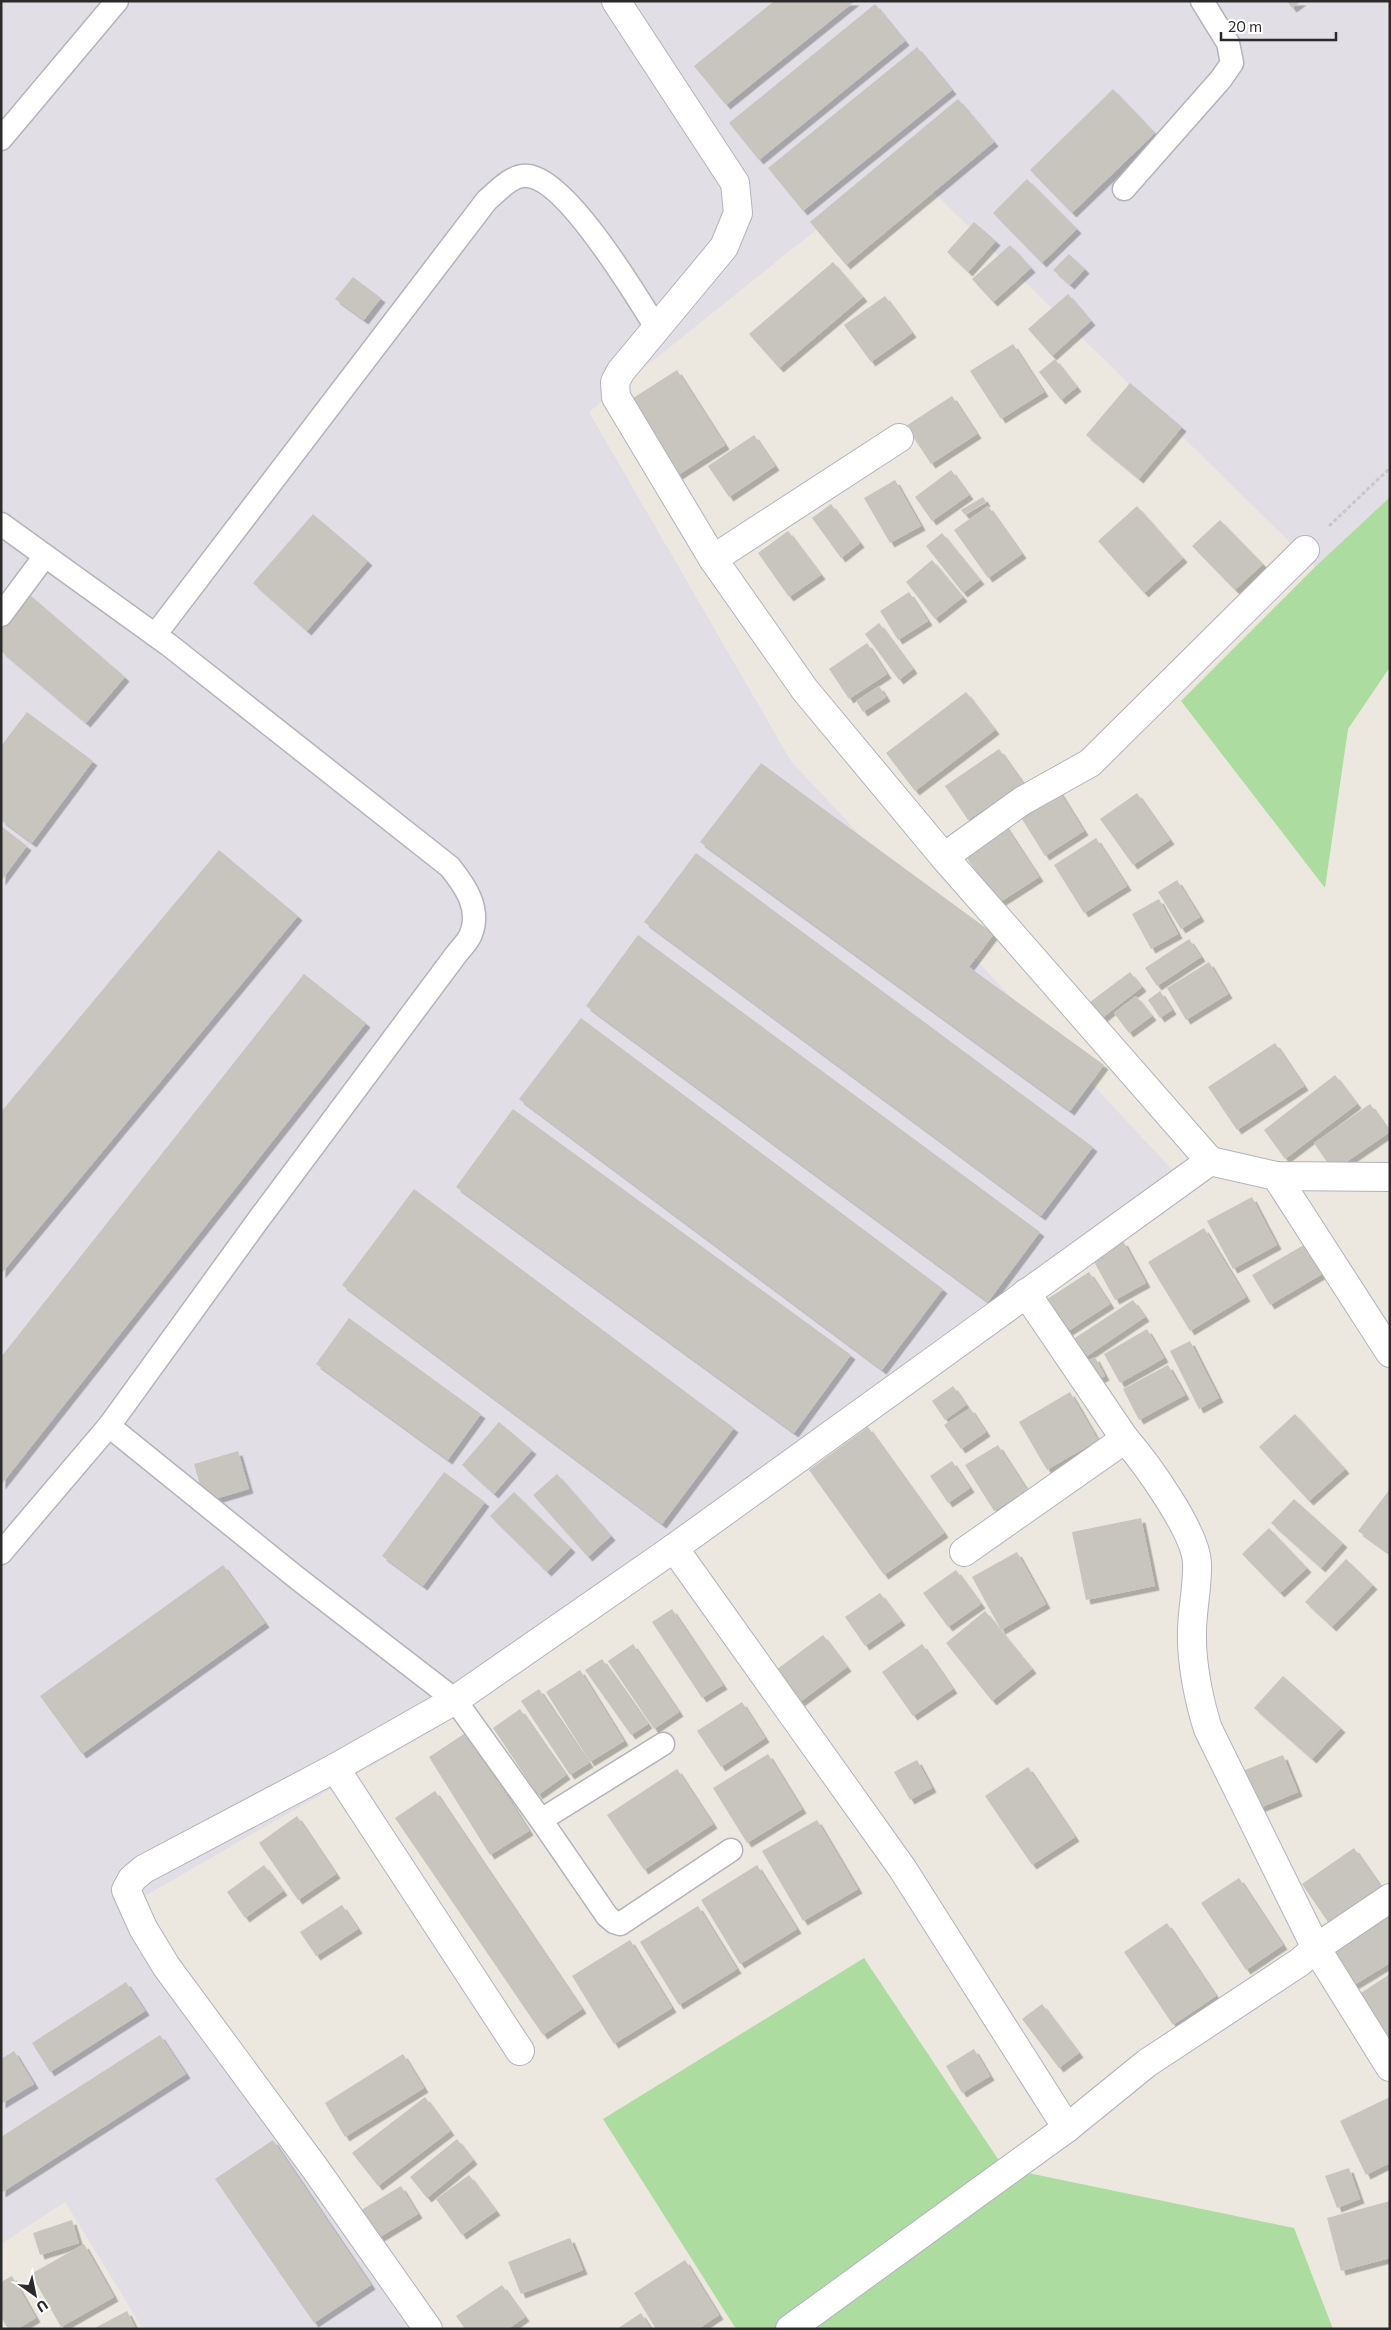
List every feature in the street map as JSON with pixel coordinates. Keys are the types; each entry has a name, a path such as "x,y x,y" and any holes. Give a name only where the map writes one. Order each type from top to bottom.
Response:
{"street":[{"path":"616,1 734,182 736,190 738,213 724,247 621,371 615,382 616,396 713,559 805,690 944,857 1210,1161 1276,1176 1390,1177"},
{"path":"713,559 899,438"},
{"path":"944,857 1022,801 1090,763 1305,550"},
{"path":"428,2329 314,2167 166,1966 143,1928 126,1890 132,1878 144,1869 335,1768 455,1700 674,1548 1210,1161"},
{"path":"1276,1176 1390,1354"},
{"path":"1026,1293 1125,1439 1146,1462 1194,1543 1197,1563 1191,1634 1199,1701 1208,1729 1316,1948 1385,2052"},
{"path":"964,1552 1125,1439"},
{"path":"674,1548 902,1868 1067,2128"},
{"path":"335,1768 520,2051"},
{"path":"790,2329 1067,2128 1147,2063 1300,1962 1316,1948 1390,1898"}],"lane":[{"path":"1,139 117,1"},
{"path":"1124,189 1221,80 1232,62 1228,43 1202,1"},
{"path":"155,635 487,200 514,178 529,176 553,188 602,244 656,329"},
{"path":"1,524 155,635 450,867 465,885 474,909 471,934 455,956 256,1222 108,1426 1,1553"},
{"path":"1,615 45,556"},
{"path":"108,1426 297,1578 455,1700 607,1916 614,1922 620,1924 732,1850"},
{"path":"541,1820 663,1744"}],"path":[{"path":"1305,550 1390,468"}],"shaded area":[{"path":"1,1 1390,1 1390,497 1315,567 902,161 589,412 791,761 1193,1192 435,1729 124,1908 411,2329 143,2329 65,2202 1,2244"}],"green space":[{"path":"1390,497 1390,667 1348,729 1325,888 1181,701 1315,567"},
{"path":"864,1958 1004,2168 1294,2228 1333,2329 736,2329 603,2119"}],"building":[{"path":"774,1 855,1 726,105 694,66"},
{"path":"1287,1 1302,1 1292,8"},
{"path":"875,4 905,41 759,160 729,123"},
{"path":"917,47 952,90 803,211 768,168"},
{"path":"1113,89 1155,133 1072,213 1030,170"},
{"path":"958,99 994,142 846,265 810,222"},
{"path":"1027,179 1077,229 1042,263 993,213"},
{"path":"974,222 996,241 968,272 947,252"},
{"path":"1010,245 1031,268 993,302 972,279"},
{"path":"1069,254 1085,269 1070,285 1053,270"},
{"path":"833,262 863,297 779,368 749,334"},
{"path":"353,277 381,298 364,320 335,299"},
{"path":"1068,294 1091,321 1052,356 1028,329"},
{"path":"885,296 912,333 871,362 844,325"},
{"path":"1013,344 1044,392 1001,419 970,371"},
{"path":"1055,359 1077,387 1061,400 1039,372"},
{"path":"677,370 725,445 678,475 630,400"},
{"path":"1130,383 1182,427 1139,479 1086,435"},
{"path":"952,396 977,434 931,464 906,426"},
{"path":"754,435 775,466 729,497 708,466"},
{"path":"951,470 969,495 932,521 915,497"},
{"path":"895,480 921,526 890,543 864,498"},
{"path":"983,497 986,502 965,515 961,510"},
{"path":"831,504 860,543 841,558 812,518"},
{"path":"988,506 1022,554 988,578 954,530"},
{"path":"1137,506 1183,558 1144,593 1098,541"},
{"path":"313,514 368,561 307,631 253,583"},
{"path":"1220,520 1263,564 1235,590 1192,546"},
{"path":"788,531 821,575 789,597 758,553"},
{"path":"942,533 980,580 963,593 926,546"},
{"path":"932,560 963,597 935,619 906,582"},
{"path":"909,592 928,621 898,640 880,611"},
{"path":"30,595 125,677 86,723 1,651 1,629"},
{"path":"879,623 913,669 899,680 865,634"},
{"path":"867,643 887,674 849,699 829,669"},
{"path":"879,686 886,697 863,712 856,701"},
{"path":"966,692 995,730 915,791 886,753"},
{"path":"27,712 93,761 32,843 1,820 1,746"},
{"path":"999,749 1023,783 968,820 945,786"},
{"path":"761,763 994,934 969,967 1104,1065 1070,1111 700,842"},
{"path":"1056,786 1084,831 1045,856 1017,811"},
{"path":"1137,793 1170,840 1133,865 1100,819"},
{"path":"1001,819 1039,877 997,904 959,846"},
{"path":"1,826 27,846 1,881"},
{"path":"1096,838 1127,886 1084,913 1054,865"},
{"path":"219,850 298,916 1,1274 1,1112"},
{"path":"696,853 1093,1147 1041,1216 644,922"},
{"path":"1177,880 1200,917 1181,929 1158,892"},
{"path":"1159,899 1178,934 1151,949 1132,914"},
{"path":"638,935 1040,1232 988,1302 586,1006"},
{"path":"1189,939 1201,957 1157,986 1145,968"},
{"path":"1209,962 1228,994 1186,1020 1167,988"},
{"path":"1130,972 1142,987 1102,1018 1090,1002"},
{"path":"304,974 366,1023 1,1485 1,1357"},
{"path":"1160,991 1172,1010 1160,1018 1148,1000"},
{"path":"1136,996 1152,1016 1129,1033 1114,1013"},
{"path":"581,1018 943,1289 882,1370 519,1099"},
{"path":"1275,1043 1304,1086 1237,1130 1208,1087"},
{"path":"1335,1075 1357,1104 1285,1159 1264,1130"},
{"path":"1370,1104 1390,1132 1333,1171 1314,1143"},
{"path":"513,1109 851,1355 794,1433 456,1187"},
{"path":"414,1189 734,1428 662,1524 342,1285"},
{"path":"1252,1197 1277,1245 1233,1269 1207,1221"},
{"path":"1204,1228 1246,1297 1190,1331 1148,1262"},
{"path":"1123,1241 1146,1283 1115,1300 1092,1258"},
{"path":"1309,1242 1327,1271 1270,1305 1252,1275"},
{"path":"1089,1272 1110,1304 1062,1335 1041,1303"},
{"path":"1133,1300 1145,1317 1084,1358 1072,1340"},
{"path":"349,1318 481,1414 448,1460 316,1364"},
{"path":"1147,1329 1164,1358 1120,1383 1104,1354"},
{"path":"1190,1341 1219,1398 1199,1409 1170,1351"},
{"path":"1095,1357 1105,1376 1092,1383 1081,1364"},
{"path":"1168,1365 1185,1395 1139,1420 1123,1389"},
{"path":"953,1386 966,1405 945,1420 932,1401"},
{"path":"1070,1392 1098,1440 1047,1470 1019,1422"},
{"path":"970,1408 986,1432 961,1449 944,1425"},
{"path":"1295,1414 1345,1469 1309,1501 1259,1447"},
{"path":"499,1422 532,1450 494,1494 462,1465"},
{"path":"868,1427 944,1533 884,1575 809,1470"},
{"path":"998,1445 1027,1490 994,1511 965,1465"},
{"path":"238,1451 249,1489 205,1502 194,1464"},
{"path":"952,1461 970,1488 948,1503 930,1476"},
{"path":"444,1472 485,1502 423,1586 382,1556"},
{"path":"557,1474 611,1536 588,1557 533,1495"},
{"path":"1390,1489 1390,1554 1358,1531"},
{"path":"514,1492 571,1548 547,1572 490,1516"},
{"path":"1294,1499 1343,1543 1321,1568 1271,1523"},
{"path":"1141,1518 1155,1586 1086,1600 1072,1532"},
{"path":"1269,1528 1307,1568 1280,1593 1242,1554"},
{"path":"1017,1552 1046,1604 1001,1630 972,1577"},
{"path":"1346,1559 1373,1585 1332,1627 1305,1602"},
{"path":"223,1565 265,1623 82,1754 40,1696"},
{"path":"956,1570 981,1604 948,1627 923,1593"},
{"path":"880,1593 901,1621 865,1646 845,1617"},
{"path":"672,1609 723,1685 702,1698 652,1622"},
{"path":"985,1611 1032,1669 992,1701 946,1643"},
{"path":"823,1635 847,1667 800,1702 776,1670"},
{"path":"633,1644 679,1712 654,1729 608,1661"},
{"path":"922,1644 953,1689 913,1716 882,1672"},
{"path":"602,1659 648,1724 631,1735 585,1670"},
{"path":"580,1670 624,1741 590,1762 546,1692"},
{"path":"1283,1676 1341,1728 1312,1759 1254,1708"},
{"path":"539,1689 589,1763 570,1775 521,1701"},
{"path":"742,1702 765,1738 721,1767 697,1731"},
{"path":"520,1709 566,1775 538,1795 493,1728"},
{"path":"467,1732 529,1831 490,1855 429,1757"},
{"path":"768,1754 802,1809 747,1843 713,1788"},
{"path":"1283,1755 1298,1792 1250,1812 1235,1774"},
{"path":"917,1760 932,1788 910,1800 894,1772"},
{"path":"1028,1767 1075,1837 1032,1865 985,1796"},
{"path":"677,1769 713,1824 644,1870 607,1815"},
{"path":"435,1791 582,2009 543,2035 395,1818"},
{"path":"297,1816 336,1874 298,1900 259,1843"},
{"path":"817,1820 858,1889 803,1921 762,1851"},
{"path":"1354,1848 1384,1891 1332,1928 1302,1884"},
{"path":"264,1865 283,1891 245,1918 227,1892"},
{"path":"757,1865 797,1929 740,1964 701,1900"},
{"path":"1239,1878 1283,1945 1246,1970 1201,1903"},
{"path":"342,1905 358,1929 316,1956 300,1932"},
{"path":"698,1906 737,1969 679,2005 640,1942"},
{"path":"1390,1910 1390,1963 1354,1985 1330,1948"},
{"path":"1167,1923 1216,1996 1173,2025 1124,1952"},
{"path":"630,1940 672,2008 614,2044 572,1976"},
{"path":"1390,1974 1390,2039 1383,2044 1353,1998"},
{"path":"126,1982 145,2011 50,2072 32,2043"},
{"path":"1042,2004 1079,2053 1059,2068 1022,2019"},
{"path":"160,2035 186,2074 1,2193 1,2137"},
{"path":"974,2049 990,2076 962,2093 946,2066"},
{"path":"14,2051 34,2084 1,2104 1,2059"},
{"path":"403,2054 424,2088 345,2137 325,2103"},
{"path":"425,2097 450,2131 378,2186 352,2153"},
{"path":"1390,2097 1390,2163 1366,2175 1340,2121"},
{"path":"457,2139 473,2160 427,2198 410,2177"},
{"path":"273,2140 371,2285 314,2323 215,2179"},
{"path":"1349,2168 1360,2199 1337,2208 1325,2176"},
{"path":"469,2175 496,2211 462,2235 436,2199"},
{"path":"401,2186 418,2214 375,2240 358,2212"},
{"path":"1390,2201 1390,2258 1341,2271 1327,2218"},
{"path":"72,2220 79,2243 40,2255 33,2233"},
{"path":"570,2238 583,2270 521,2294 508,2262"},
{"path":"84,2244 114,2297 61,2327 31,2274"},
{"path":"685,2260 719,2315 698,2329 656,2329 634,2293"},
{"path":"12,2276 36,2318 17,2329 8,2329 1,2317 1,2282"},
{"path":"502,2285 525,2317 508,2329 465,2329 456,2316"},
{"path":"127,2311 136,2329 93,2329"},
{"path":"641,2313 651,2329 617,2329"}]}
